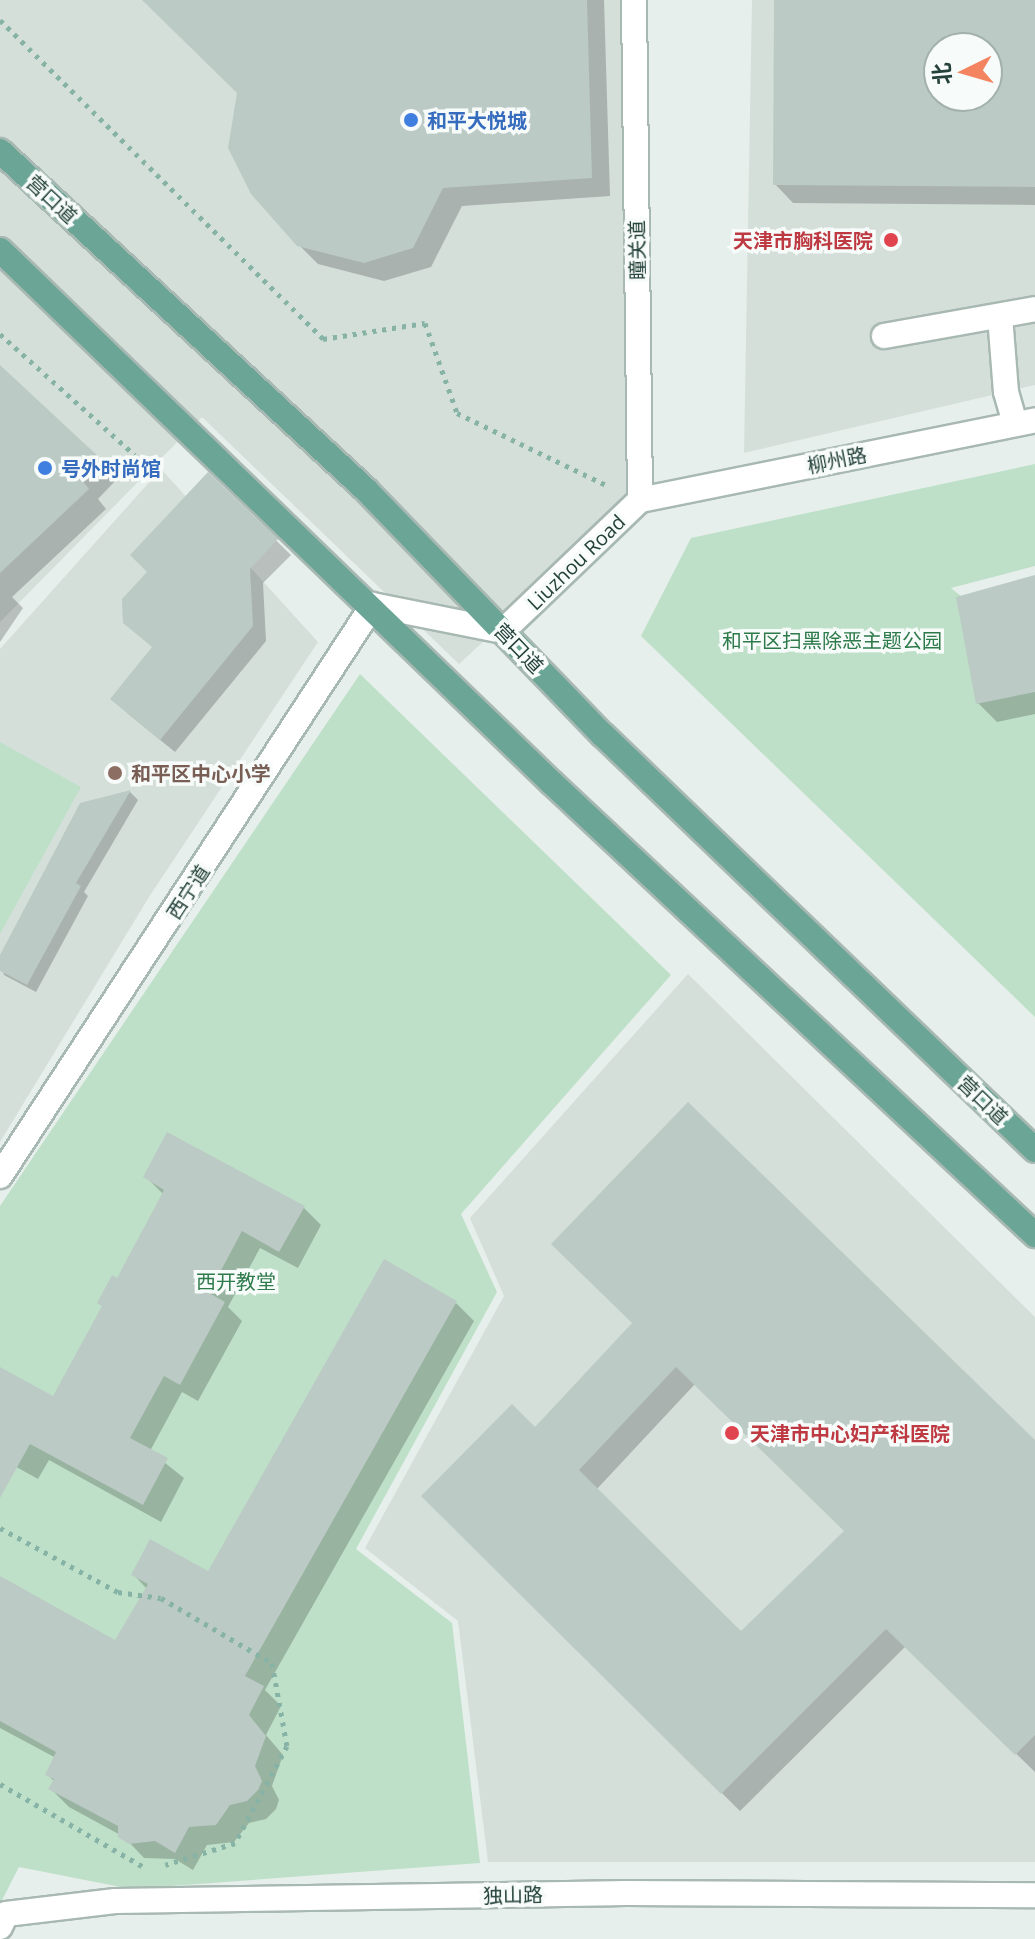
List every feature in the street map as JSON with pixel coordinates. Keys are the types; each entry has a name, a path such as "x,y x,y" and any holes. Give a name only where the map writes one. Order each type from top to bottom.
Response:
{"main road":[{"name":"营口道","path":"0,151 366,490 603,735 1035,1150"},
{"path":"0,250 373,605 552,783 1035,1235"}],"street":[{"name":"瞳关道","path":"634,0 640,500"},
{"path":"884,336 1035,309"},
{"path":"1000,316 1006,392 1025,422"},
{"name":"柳州路","path":"640,500 1025,422"},
{"name":"Liuzhou Road","path":"503,631 640,500"},
{"path":"373,605 503,631"},
{"name":"西宁道","path":"0,1176 373,605"},
{"name":"独山路","path":"0,1927 6,1914 115,1901 626,1893 1035,1895"}],"path":[{"path":"0,20 323,339 425,323 457,413 640,500"},
{"path":"0,334 135,455"},
{"path":"0,1528 118,1592 161,1598 272,1663 287,1746 235,1843 150,1870 0,1784"}],"shaded area":[{"path":"0,0 639,0 649,489 459,664 202,417 0,622"},
{"name":"天津市胸科医院","path":"752,0 1035,0 1035,385 744,453"},
{"name":"和平区中心小学","path":"161,469 318,642 149,897 0,1142 0,649"},
{"name":"天津市中心妇产科医院","path":"688,974 1035,1317 1035,1862 488,1862 458,1621 365,1548 504,1296 470,1218"}],"green space":[{"name":"和平区扫黑除恶主题公园","path":"1035,464 1035,566 951,588 1035,656 1035,1017 641,636 691,538"},
{"name":"西开教堂","path":"360,674 671,975 461,1214 497,1292 356,1549 452,1623 480,1863 131,1889 19,1867 0,1904 0,1206"},
{"path":"0,742 81,787 0,934"}],"building":[{"name":"和平大悦城","path":"142,0 587,0 592,178 443,188 413,248 364,263 297,246 251,194 228,148 237,93"},
{"path":"774,0 1035,0 1035,187 773,185"},
{"name":"号外时尚馆","path":"0,365 100,458 81,479 89,489 0,573"},
{"path":"208,472 278,539 250,569 253,626 160,740 110,699 152,647 123,623 122,599 147,572 130,555"},
{"path":"1035,575 1035,692 976,704 956,597"},
{"path":"131,790 76,883 81,886 27,985 0,971 0,955 80,803"},
{"path":"688,1102 1035,1440 1035,1735 1015,1755 886,1629 721,1794 421,1496 512,1404 535,1427 632,1323 551,1244","holes":["676,1367 844,1531 741,1631 579,1470"]},
{"path":"167,1132 305,1206 279,1252 242,1231 209,1293 225,1302 180,1385 164,1376 130,1438 168,1458 143,1505 30,1444 0,1498 0,1367 53,1396 102,1306 97,1303 112,1275 117,1278 164,1190 143,1177"},
{"path":"384,1259 457,1301 245,1676 264,1686 249,1715 266,1736 255,1766 262,1781 247,1801 230,1805 216,1825 189,1827 175,1853 155,1841 129,1844 118,1837 118,1826 48,1789 54,1779 45,1775 56,1752 0,1721 0,1576 115,1640 148,1584 131,1575 150,1539 208,1571"}],"place":[{"name":"和平大悦城","path":"411,120"},
{"name":"天津市胸科医院","path":"891,240"},
{"name":"号外时尚馆","path":"45,468"},
{"name":"和平区中心小学","path":"115,773"},
{"name":"天津市中心妇产科医院","path":"732,1433"}]}
